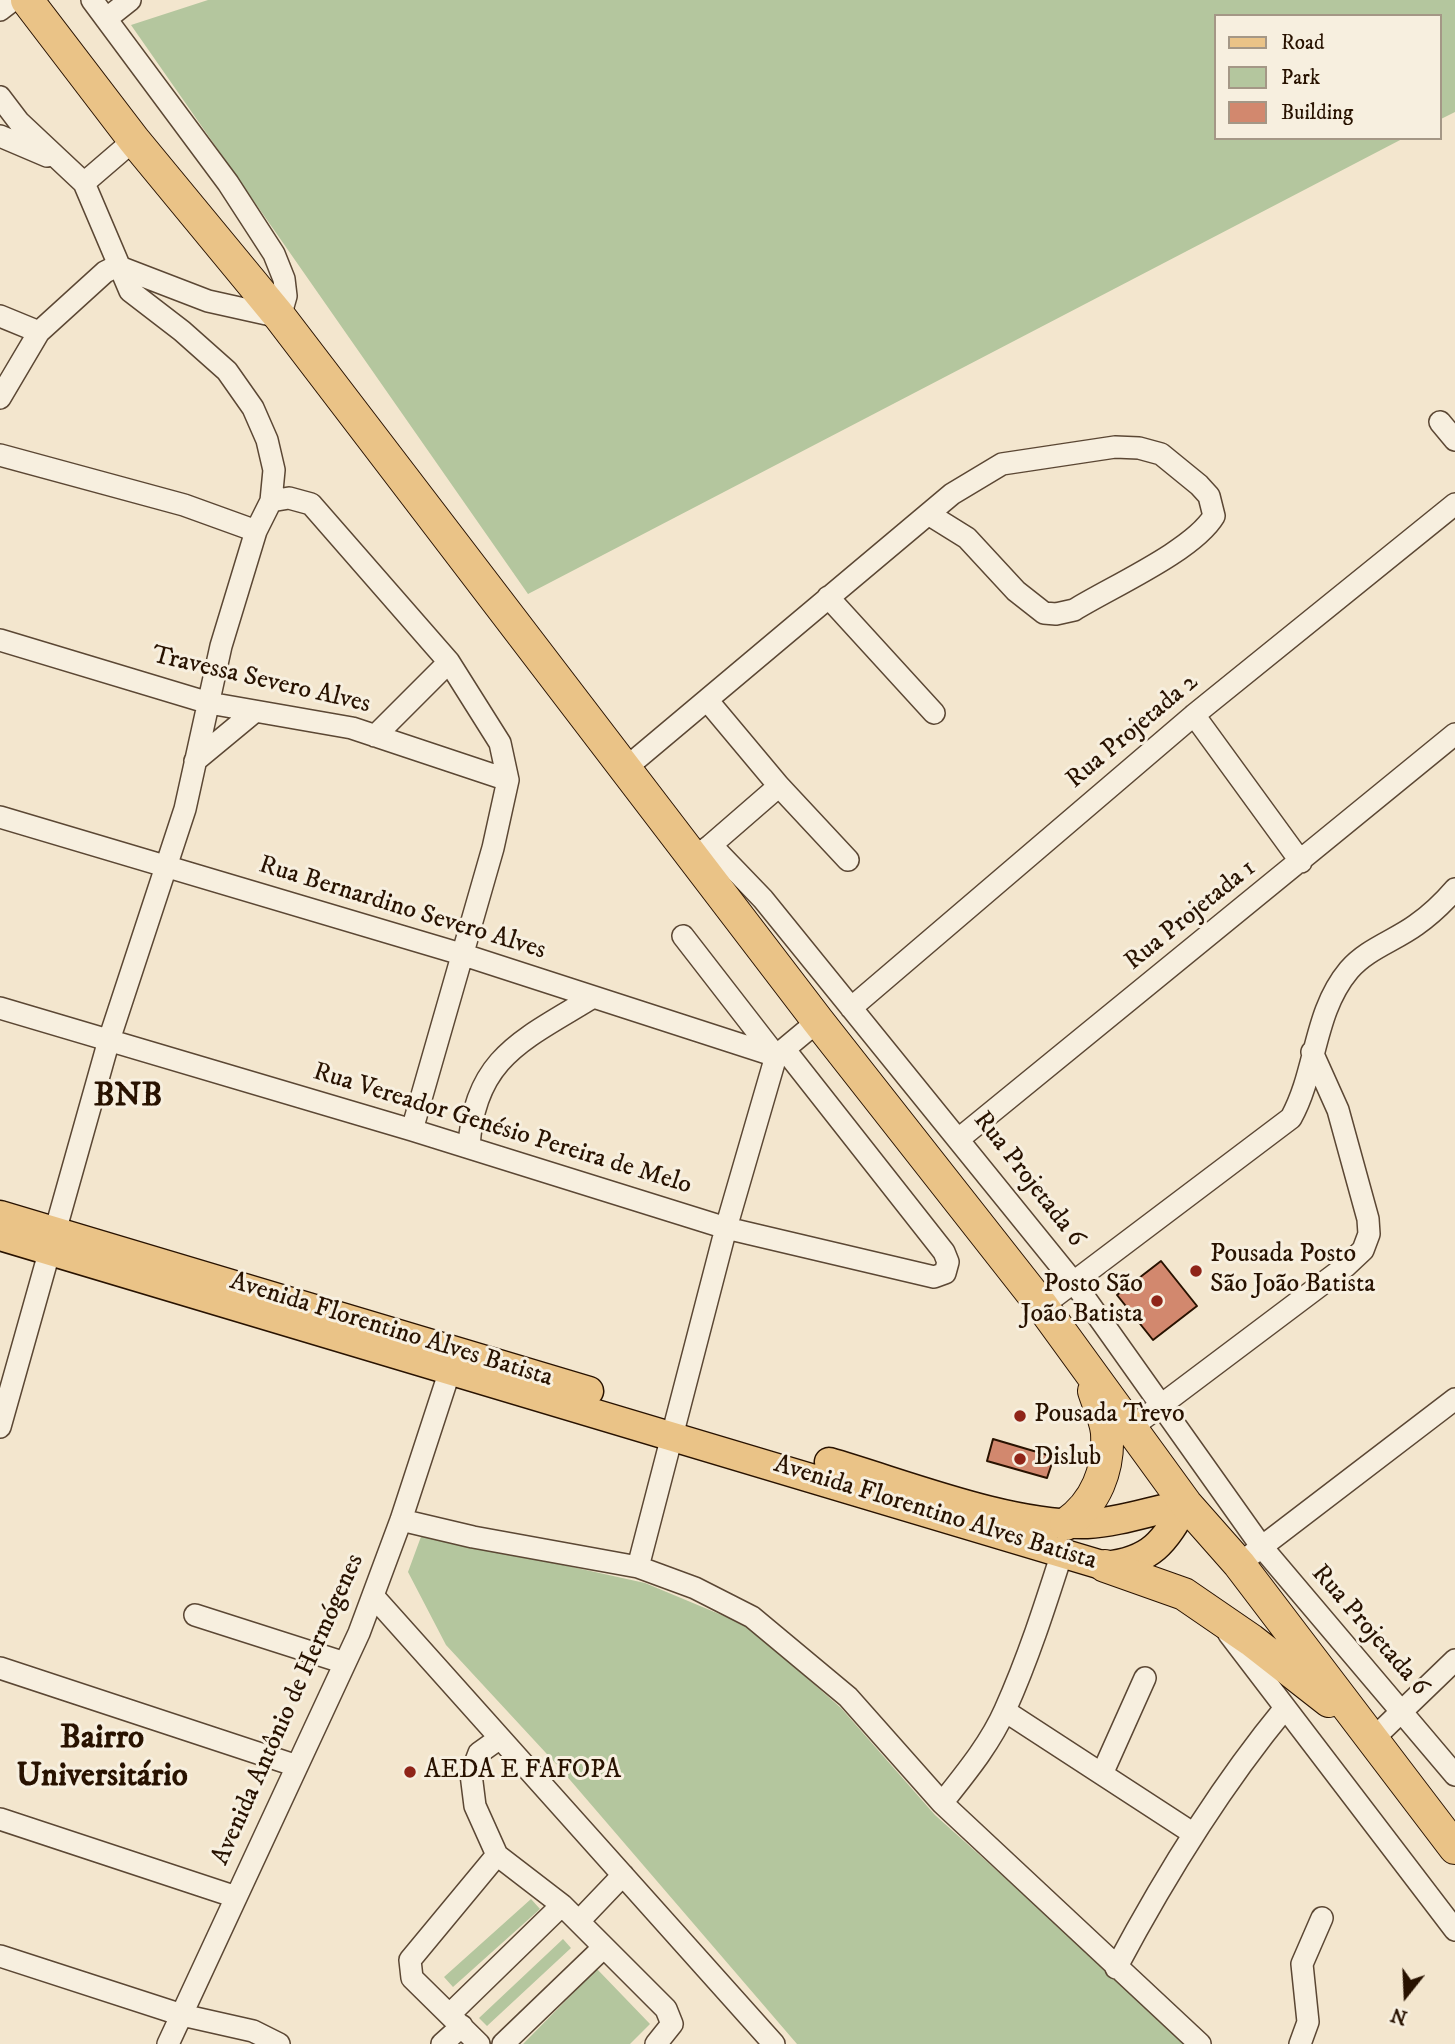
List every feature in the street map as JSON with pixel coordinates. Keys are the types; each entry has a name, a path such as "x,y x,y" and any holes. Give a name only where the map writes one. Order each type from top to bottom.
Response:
{"highway":[{"path":"27,0 134,140 280,317 627,767 703,851 818,1021 1042,1306 1186,1504 1250,1555 1368,1734 1455,1848"},
{"path":"1064,1539 1097,1493 1103,1468 1107,1432 1088,1369"},
{"path":"1105,1566 1184,1594 1213,1613 1368,1734"}],"main road":[{"name":"Avenida Florentino Alves Batista","path":"0,1214 51,1240 997,1523 1064,1539 1105,1566 1132,1563 1156,1549 1186,1504"},
{"name":"Avenida Florentino Alves Batista","path":"0,1236 51,1240"},
{"name":"Avenida Florentino Alves Batista","path":"1064,1539 1108,1521 1186,1504"}],"street":[{"path":"0,9 13,0"},
{"path":"0,398 39,332 105,272 117,266 208,301 280,317 286,296 285,279 274,254 228,183 92,0"},
{"path":"106,19 130,0"},
{"path":"0,97 19,122 84,183 110,239 124,282 135,297 183,331 227,371 253,408 267,440 274,470 271,501 257,531 220,646 185,809 108,1040 0,1427"},
{"path":"0,136 62,162"},
{"path":"84,183 134,140"},
{"path":"0,316 39,332"},
{"path":"1440,422 1455,440"},
{"path":"627,767 952,494 1002,464 1115,447 1161,454 1209,495 1214,516 1206,528 1183,546 1074,610 1056,614 1044,612 1016,591 967,538 930,515"},
{"path":"0,455 184,506 257,531"},
{"path":"271,501 289,498 310,504 449,662 500,743 508,780 493,848 412,1130"},
{"name":"Rua Projetada 2","path":"852,1008 1194,716 1455,504"},
{"path":"828,597 934,713"},
{"name":"Travessa Severo Alves","path":"0,640 209,703 352,729 508,780"},
{"path":"375,736 449,662"},
{"path":"707,700 779,786 848,859"},
{"path":"195,761 253,713"},
{"path":"1194,716 1301,862"},
{"name":"Rua Projetada 1","path":"960,1138 1455,734"},
{"path":"703,851 779,786"},
{"name":"Rua Bernardino Severo Alves","path":"0,817 461,954 780,1053"},
{"name":"Rua Projetada 6","path":"703,851 763,899 960,1138 1075,1284 1160,1406 1250,1555 1401,1711 1455,1775"},
{"path":"1042,1306 1075,1284 1291,1118 1301,1101 1312,1052 1332,995 1349,971 1365,956 1415,926 1455,889"},
{"path":"684,936 780,1053"},
{"path":"468,1147 470,1125 479,1093 497,1062 516,1045 593,997"},
{"name":"Rua Vereador Genésio Pereira de Melo","path":"0,1008 412,1130 726,1228 934,1278 941,1276 945,1273 948,1262 928,1233 780,1053"},
{"path":"638,1567 726,1228 780,1053 818,1021"},
{"path":"1132,1427 1346,1266 1363,1250 1369,1234 1338,1110 1312,1052"},
{"name":"Avenida Antônio de Hermógenes","path":"168,2044 374,1597 453,1361"},
{"path":"1250,1555 1455,1399"},
{"path":"401,1520 473,1537 638,1567 695,1588 752,1617 794,1649 848,1697 942,1803 1200,2044"},
{"path":"942,1803 978,1757 1005,1711 1040,1624 1064,1539"},
{"path":"374,1597 774,2044"},
{"path":"1213,1613 1455,1930"},
{"path":"195,1615 345,1663"},
{"path":"1368,1734 1401,1711 1455,1660"},
{"path":"0,1668 298,1766"},
{"path":"1102,1774 1145,1678"},
{"path":"1116,1968 1153,1898 1228,1780 1285,1708"},
{"path":"1005,1711 1195,1834"},
{"path":"500,1738 479,1753 471,1774 475,1806 497,1856 580,1920 669,2014 672,2024 670,2029 656,2044"},
{"path":"0,1819 236,1897"},
{"path":"479,2044 412,1978 410,1960 497,1856"},
{"path":"580,1920 623,1875"},
{"path":"442,2044 456,2020 562,1905"},
{"path":"1300,2044 1308,2022 1302,1964 1322,1918"},
{"path":"503,2044 604,1947"},
{"path":"0,1956 181,2015 253,2031 279,2044"}],"green space":[{"path":"208,0 1455,0 1455,112 1441,119 1441,14 1214,14 1214,140 1400,140 528,594 131,25"},
{"path":"422,1534 645,1583 748,1626 841,1708 935,1815 1190,2044 797,2044 558,1766 446,1645 408,1572"},
{"path":"531,1899 540,1909 453,1987 444,1977"},
{"path":"563,1939 571,1948 487,2026 479,2018"},
{"path":"597,1969 650,2024 630,2044 523,2044"}],"building":[{"name":"Posto São João Batista","path":"1161,1261 1197,1306 1153,1340 1117,1295"},
{"name":"Dislub","path":"993,1439 1054,1457 1047,1478 987,1461"}],"place":[{"name":"Pousada Posto São João Batista","path":"1196,1271"},
{"name":"Posto São João Batista","path":"1157,1301"},
{"name":"Pousada Trevo","path":"1020,1416"},
{"name":"Dislub","path":"1020,1459"},
{"name":"AEDA E FAFOPA","path":"410,1772"}],"district":[{"name":"BNB","path":"128,1098"},
{"name":"Bairro Universitário","path":"102,1759"}]}
